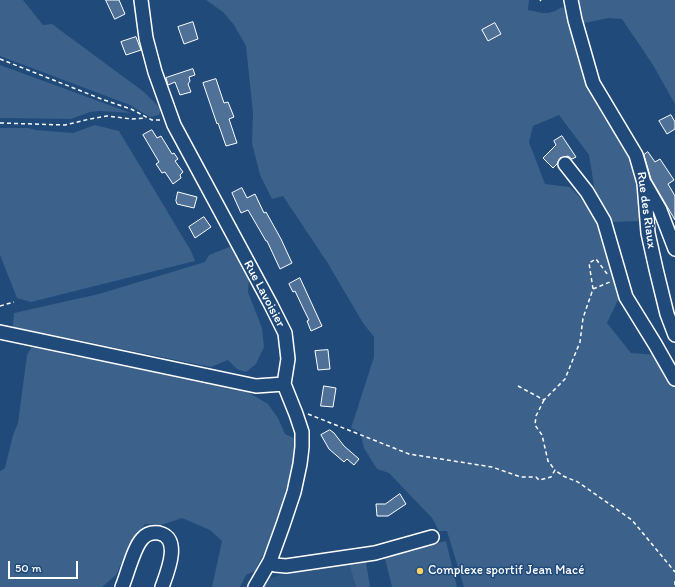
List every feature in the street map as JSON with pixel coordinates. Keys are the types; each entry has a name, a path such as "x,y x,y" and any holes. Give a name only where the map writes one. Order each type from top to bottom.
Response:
{"street":[{"name":"Rue Lavoisier","path":"141,0 146,38 155,72 173,122 285,333 288,359 284,384"},
{"name":"Rue des Riaux","path":"571,0 575,20 593,83 636,155 644,183 648,233 667,314 675,335"},
{"path":"565,164 587,192 604,221 626,297 675,379"},
{"path":"644,183 660,210 675,248 653,255"},
{"path":"0,332 256,386 284,384 302,432 300,464 294,492 270,561 255,587"},
{"path":"122,587 141,540 148,534 156,532 162,534 169,541 172,550 172,557 162,587"},
{"path":"270,561 275,565 286,566 315,562 375,553 432,537"}],"path":[{"path":"0,59 104,100 131,109 146,118 173,122"},
{"path":"0,123 65,125 90,118 107,116 132,119 146,118"},
{"path":"608,276 596,259 589,263 593,289 583,318 580,342 565,379 544,400 536,416 535,424 542,435 548,462 555,470 563,476 578,482 632,520 675,572"},
{"path":"593,289 612,282"},
{"path":"0,306 14,302"},
{"path":"518,386 544,400"},
{"path":"296,414 310,414 409,454 492,467 521,477 536,476 539,480 551,477 555,470"},
{"path":"675,581 675,586"}],"shaded area":[{"path":"0,0 23,0 43,25 52,24 144,92 161,109 159,115 150,117 130,105 0,56"},
{"path":"206,0 529,0 528,10 549,13 562,7 568,12 581,66 590,92 631,158 638,182 640,221 613,222 595,192 589,155 559,115 533,126 529,142 545,184 570,187 601,220 619,281 619,298 607,323 631,353 657,355 675,388 675,587 464,587 447,531 439,531 432,518 389,473 377,469 364,448 360,432 351,428 374,357 374,337 363,323 327,262 283,196 272,199 260,175 252,143 253,113 246,46 234,25 223,12"},
{"path":"576,0 675,0 675,104 653,65 622,19 608,18 580,24"},
{"path":"0,65 131,113 100,111 90,112 71,119 0,118"},
{"path":"95,125 119,131 191,251 195,261 31,302 17,298 0,255 0,128 28,128 73,133"},
{"path":"232,246 249,278 248,292 262,328 264,347 256,364 246,372 237,369 228,360 211,367 13,327 14,313 99,294 205,262 209,255"},
{"path":"33,345 71,356 138,366 246,391 268,404 278,418 285,434 296,439 294,461 275,530 255,571 246,575 240,587 212,587 222,541 210,530 182,518 161,525 145,524 130,544 116,575 102,587 0,587 0,471 5,468 13,435 18,423 27,355"},
{"name":"Complexe sportif Jean Macé","path":"446,541 457,587 392,587 384,555"},
{"path":"366,562 370,587 356,587 349,564"},
{"path":"349,564 356,587 264,587 270,578 280,575"}],"building":[{"path":"106,0 119,0 125,14 115,19"},
{"path":"193,22 198,39 184,44 178,27"},
{"path":"495,23 501,34 488,41 482,30"},
{"path":"136,37 141,50 126,55 121,42"},
{"path":"193,69 195,75 189,77 190,81 188,84 191,92 180,95 175,82 168,85 166,78"},
{"path":"216,79 224,103 228,102 234,117 229,119 237,143 226,146 203,83"},
{"path":"671,115 675,122 675,129 667,134 659,121"},
{"path":"152,130 157,138 161,136 172,154 174,153 178,159 175,161 183,172 180,175 181,178 173,184 165,172 162,173 156,164 159,162 143,135"},
{"path":"562,136 576,157 572,159 568,156 560,158 553,168 543,158 556,145 554,141"},
{"path":"648,152 655,162 660,159 674,180 668,184 675,196 675,220 651,179 644,155"},
{"path":"242,188 247,198 255,194 264,213 266,212 281,239 292,263 280,269 267,241 248,210 241,213 232,193"},
{"path":"178,192 197,197 194,208 177,204 176,201"},
{"path":"204,217 211,227 195,238 189,227"},
{"path":"300,278 322,326 311,331 307,321 309,320 295,291 293,292 289,284"},
{"path":"328,350 330,369 318,370 315,351"},
{"path":"324,386 336,388 333,407 321,406"},
{"path":"330,430 344,446 359,459 354,465 347,459 344,462 329,449 321,435"},
{"path":"400,494 406,504 388,516 377,516 376,504 385,504"}],"place":[{"name":"Complexe sportif Jean Macé","path":"420,571"}]}
